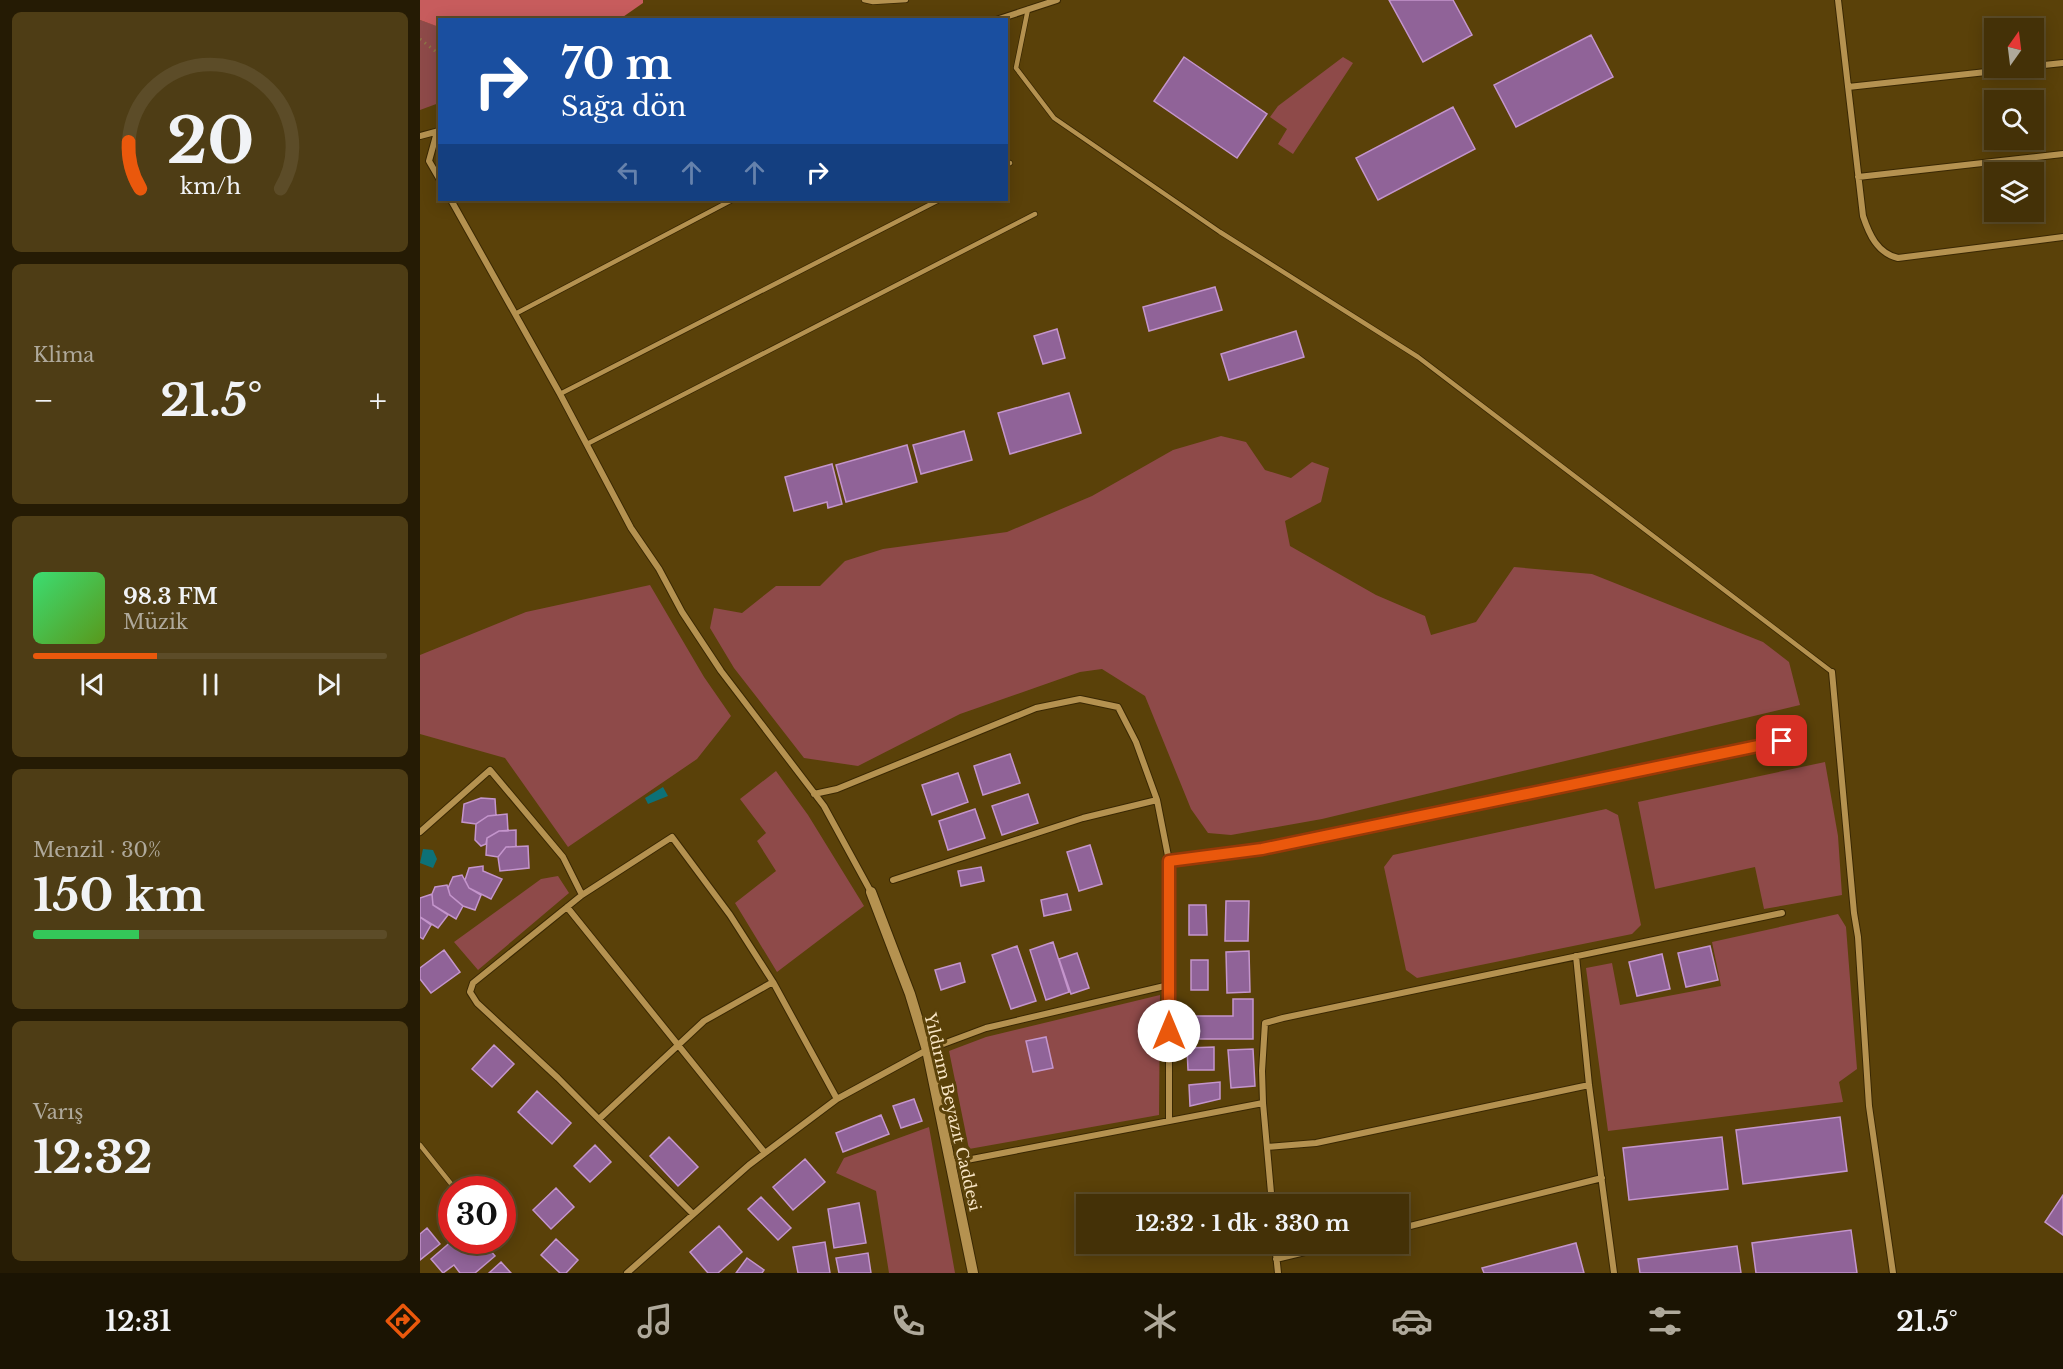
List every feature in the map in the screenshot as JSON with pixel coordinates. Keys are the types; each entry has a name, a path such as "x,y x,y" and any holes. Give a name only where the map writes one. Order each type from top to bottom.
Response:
{"street":[{"path":"1002,18 1057,0"},
{"path":"1838,0 1863,216 1869,236 1888,256 1898,258 2063,237"},
{"path":"2044,65 2063,63"},
{"path":"1848,87 1984,72"},
{"path":"420,136 438,131"},
{"path":"438,131 429,161 438,177"},
{"path":"1858,177 2063,154"},
{"path":"452,201 560,394 631,528 659,569 682,612 721,671 824,807 871,892"},
{"path":"1833,672 1858,937 1869,1106 1893,1273"},
{"path":"814,794 837,789 1036,708 1080,699 1118,707 1136,742 1157,800 1169,861 1169,1122"},
{"path":"1169,861 1262,849 1782,741"},
{"path":"420,832 490,770 564,857 582,895"},
{"path":"893,880 1083,818 1157,800"},
{"path":"693,1214 599,1119 477,1003 470,992 473,983 582,895 672,837 730,915 773,982 837,1099"},
{"name":"Yıldırım Beyazıt Caddesi","path":"871,892 910,994 927,1050 973,1273"},
{"path":"567,907 765,1154"},
{"path":"1271,1194 1263,1103 1265,1023 1782,913"},
{"path":"1576,956 1589,1085 1614,1273"},
{"path":"599,1119 677,1044 704,1022 773,982"},
{"path":"627,1273 765,1154 837,1099 927,1050 986,1028 1169,985"},
{"path":"1267,1147 1316,1143 1589,1085"},
{"path":"951,1163 1263,1103"},
{"path":"1409,1226 1602,1178"},
{"path":"1276,1254 1278,1273"},
{"path":"1276,1259 1297,1254"}],"lane":[{"path":"864,0 873,2 906,0"},
{"path":"1028,9 1016,68 1054,118 1220,232 1418,357 1833,672"},
{"path":"515,314 730,201"},
{"path":"560,394 937,201"},
{"path":"587,444 1035,214"},
{"path":"420,1145 445,1176"}],"path":[{"path":"420,39 438,53"}],"shaded area":[{"path":"420,0 643,0 643,3 621,18 438,18 438,27 420,20"},
{"path":"420,20 438,26 438,103 420,110"},
{"path":"1343,57 1353,63 1293,154 1278,144 1287,129 1270,117 1278,106"},
{"path":"1221,436 1246,442 1265,470 1291,478 1312,462 1329,468 1321,502 1285,521 1290,546 1376,595 1425,616 1431,635 1476,622 1514,567 1592,574 1763,642 1789,662 1800,705 1322,819 1231,835 1208,833 1191,809 1145,696 1102,669 1080,672 960,714 858,766 804,758 734,668 710,628 714,608 742,613 776,586 820,586 845,561 883,549 1007,532 1092,496 1173,450"},
{"path":"650,585 704,677 731,716 697,759 568,847 505,758 420,734 420,655 526,612"},
{"path":"1825,762 1838,836 1842,895 1764,909 1755,867 1655,889 1638,802"},
{"path":"776,771 808,815 864,906 777,972 735,903 776,871 757,841 766,833 740,799"},
{"path":"1606,809 1618,815 1641,925 1632,934 1417,978 1406,970 1384,867 1393,855"},
{"path":"558,876 569,893 478,970 454,942 541,879"},
{"path":"1838,914 1846,927 1857,1069 1839,1082 1843,1102 1608,1131 1586,968 1612,963 1620,1005 1721,986 1712,942"},
{"path":"1160,995 1159,1115 969,1149 949,1051 986,1037"},
{"path":"929,1127 955,1273 889,1273 876,1191 836,1173 844,1158"}],"water":[{"path":"663,787 668,796 648,804 645,798"},
{"path":"423,849 433,850 437,859 433,868 420,863"}],"building":[{"path":"1389,0 1453,0 1472,35 1423,62"},
{"path":"1591,35 1613,77 1516,127 1494,85"},
{"path":"1184,57 1267,114 1237,158 1154,101"},
{"path":"1453,107 1475,149 1378,200 1356,158"},
{"path":"1215,287 1222,310 1149,331 1143,307"},
{"path":"1057,329 1065,358 1043,364 1034,336"},
{"path":"1296,331 1304,357 1229,380 1221,354"},
{"path":"1069,393 1081,433 1010,454 998,413"},
{"path":"964,431 972,460 921,474 913,445"},
{"path":"907,445 917,482 846,502 836,465"},
{"path":"832,464 842,504 828,508 827,502 794,511 785,477"},
{"path":"1010,754 1020,783 983,795 974,766"},
{"path":"958,773 968,802 932,815 922,785"},
{"path":"1028,794 1038,823 1002,835 992,806"},
{"path":"481,798 495,799 496,815 488,816 476,824 462,822 464,804"},
{"path":"975,809 985,838 948,850 939,821"},
{"path":"507,814 508,831 499,831 487,838 486,844 481,846 475,840 476,824 488,816"},
{"path":"516,830 516,847 506,847 498,857 486,855 487,838 499,831"},
{"path":"1090,845 1102,884 1079,891 1067,852"},
{"path":"528,846 529,868 500,871 498,857 506,847"},
{"path":"483,866 483,871 502,879 491,899 469,888 465,880 469,868"},
{"path":"981,867 984,881 961,886 958,871"},
{"path":"462,875 469,888 481,895 475,910 463,906 450,895 448,888 453,877"},
{"path":"447,885 450,895 463,906 456,919 433,905 432,894 435,887"},
{"path":"432,894 433,905 448,915 438,928 420,917 420,898"},
{"path":"1067,894 1071,910 1044,916 1041,900"},
{"path":"1226,901 1249,901 1248,941 1225,941"},
{"path":"1189,905 1206,905 1207,935 1189,935"},
{"path":"420,917 431,925 423,939 420,937"},
{"path":"1053,942 1069,992 1046,1000 1030,950"},
{"path":"1017,946 1036,1001 1011,1009 992,955"},
{"path":"1710,946 1718,980 1686,987 1678,953"},
{"path":"444,950 460,972 431,993 420,979 420,968"},
{"path":"1249,951 1250,992 1227,993 1226,952"},
{"path":"1077,953 1089,988 1071,994 1059,959"},
{"path":"1662,954 1670,989 1637,996 1629,962"},
{"path":"1191,960 1208,960 1208,990 1191,990"},
{"path":"960,963 965,982 941,990 935,970"},
{"path":"1233,999 1253,999 1253,1039 1188,1039 1188,1016 1233,1016"},
{"path":"1046,1037 1053,1068 1033,1072 1026,1041"},
{"path":"494,1045 514,1064 492,1087 472,1069"},
{"path":"1214,1047 1214,1070 1188,1070 1187,1048"},
{"path":"1253,1049 1255,1086 1231,1088 1228,1050"},
{"path":"1220,1082 1220,1099 1190,1106 1189,1085"},
{"path":"537,1091 571,1123 552,1144 518,1112"},
{"path":"914,1099 922,1121 901,1128 893,1106"},
{"path":"881,1115 889,1134 843,1152 836,1133"},
{"path":"1840,1117 1847,1171 1743,1184 1736,1130"},
{"path":"669,1137 698,1167 678,1186 650,1156"},
{"path":"1722,1137 1728,1189 1629,1200 1623,1148"},
{"path":"595,1145 611,1162 590,1182 574,1166"},
{"path":"805,1159 825,1182 793,1210 773,1187"},
{"path":"556,1188 574,1207 551,1229 533,1210"},
{"path":"2063,1195 2063,1235 2045,1222"},
{"path":"761,1197 791,1228 778,1240 748,1209"},
{"path":"859,1203 866,1243 834,1248 828,1209"},
{"path":"719,1226 742,1252 718,1273 708,1273 690,1252"},
{"path":"427,1228 438,1242 438,1246 420,1260 420,1234"},
{"path":"1851,1230 1857,1273 1756,1273 1752,1243"},
{"path":"556,1239 578,1260 566,1273 560,1273 541,1255"},
{"path":"825,1242 830,1273 798,1273 793,1247"},
{"path":"1576,1243 1584,1273 1484,1273 1482,1268"},
{"path":"1737,1246 1741,1273 1640,1273 1638,1259"},
{"path":"438,1253 493,1254 495,1256 475,1273 460,1273 454,1265 443,1273 431,1259"},
{"path":"868,1253 871,1273 839,1273 836,1258"},
{"path":"747,1258 764,1270 762,1273 736,1273"},
{"path":"501,1262 511,1273 489,1273"}],"route":[{"path":"1169,1031 1169,861 1262,849 1782,741"}]}
